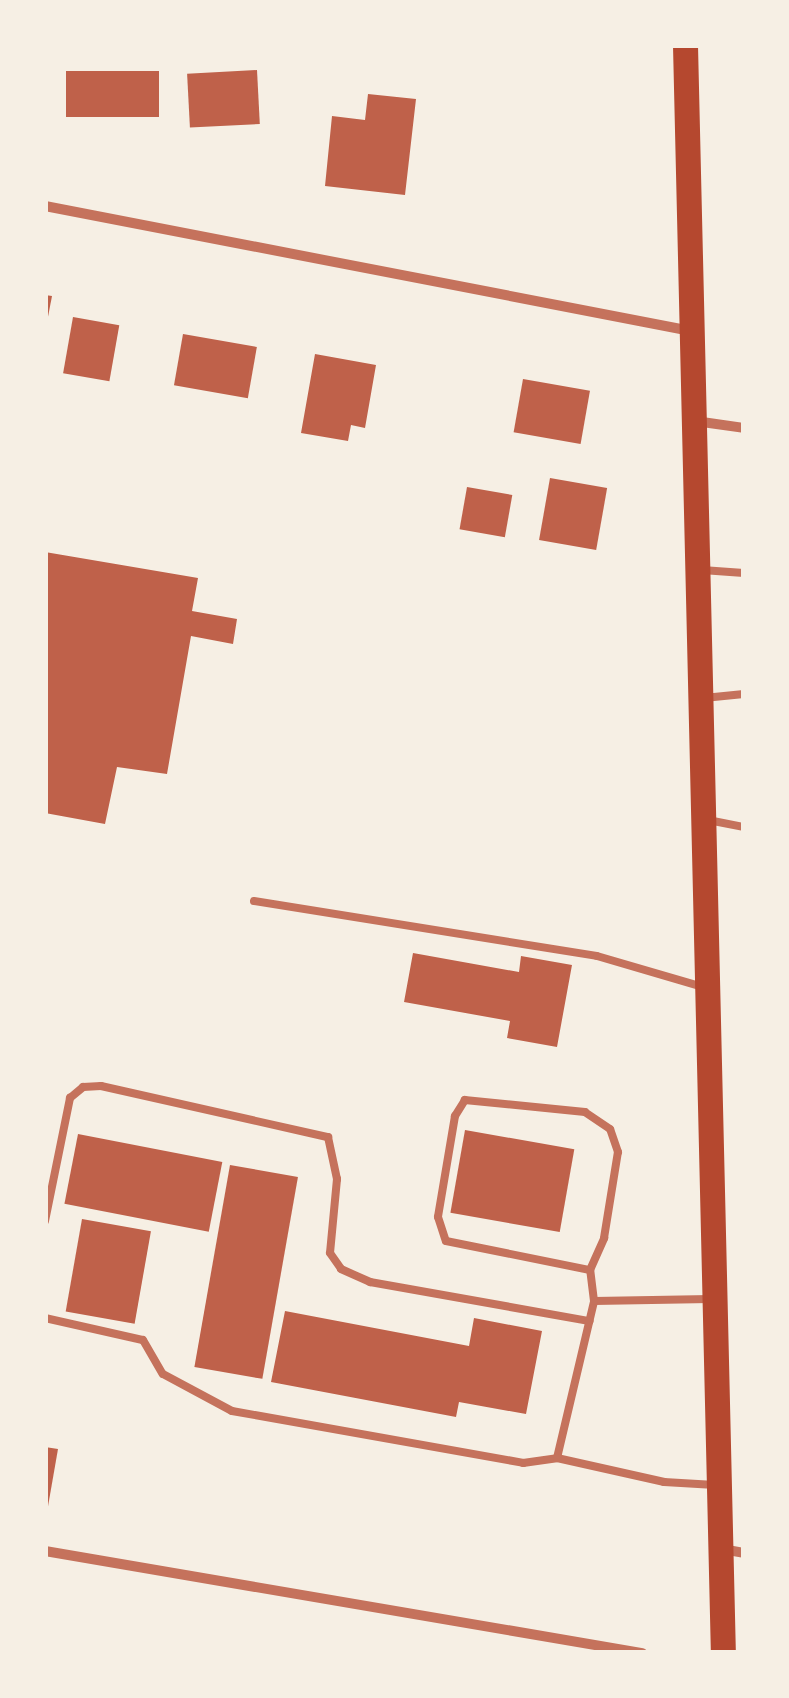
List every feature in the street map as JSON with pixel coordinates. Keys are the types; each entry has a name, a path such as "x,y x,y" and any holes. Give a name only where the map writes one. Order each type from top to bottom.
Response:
{"main road":[{"path":"685,45 719,1485 732,1551 723,1653"}],"street":[{"path":"45,206 692,331"},
{"path":"694,421 744,428"},
{"path":"45,1551 642,1653"}],"lane":[{"path":"698,570 744,572"},
{"path":"700,698 744,694"},
{"path":"703,819 744,826"},
{"path":"254,901 597,956 707,988"},
{"path":"45,1220 70,1098 83,1086 101,1086 328,1137 337,1179 330,1253 341,1269 370,1282 590,1321"},
{"path":"557,1458 594,1301 590,1270 604,1238 618,1152 610,1130 585,1112 465,1100 454,1116 438,1217 446,1242 590,1270"},
{"path":"594,1301 714,1298"},
{"path":"45,1318 143,1340 163,1374 232,1411 523,1463 557,1458 664,1482 719,1485"}],"building":[{"path":"257,70 260,124 190,128 187,74"},
{"path":"66,71 159,71 159,117 66,117"},
{"path":"368,94 416,99 405,195 325,186 332,116 365,120"},
{"path":"45,295 52,296 47,322 45,321"},
{"path":"73,317 119,325 109,381 63,373"},
{"path":"183,334 257,347 248,398 174,385"},
{"path":"315,354 376,365 365,428 351,425 348,441 301,433"},
{"path":"523,379 590,391 581,444 514,432"},
{"path":"550,478 607,488 596,550 539,540"},
{"path":"467,487 512,495 505,537 460,529"},
{"path":"45,552 198,578 192,611 237,619 233,644 191,636 167,774 117,767 105,824 45,813"},
{"path":"413,953 519,972 521,956 572,965 557,1047 507,1038 510,1021 404,1002"},
{"path":"465,1130 574,1149 560,1232 450,1213"},
{"path":"78,1134 222,1162 209,1232 64,1204"},
{"path":"230,1165 298,1177 262,1379 194,1367"},
{"path":"82,1219 151,1231 135,1324 66,1312"},
{"path":"285,1311 469,1346 474,1318 542,1331 526,1414 459,1402 456,1417 271,1382"},
{"path":"45,1447 58,1449 47,1512 45,1512"}]}
